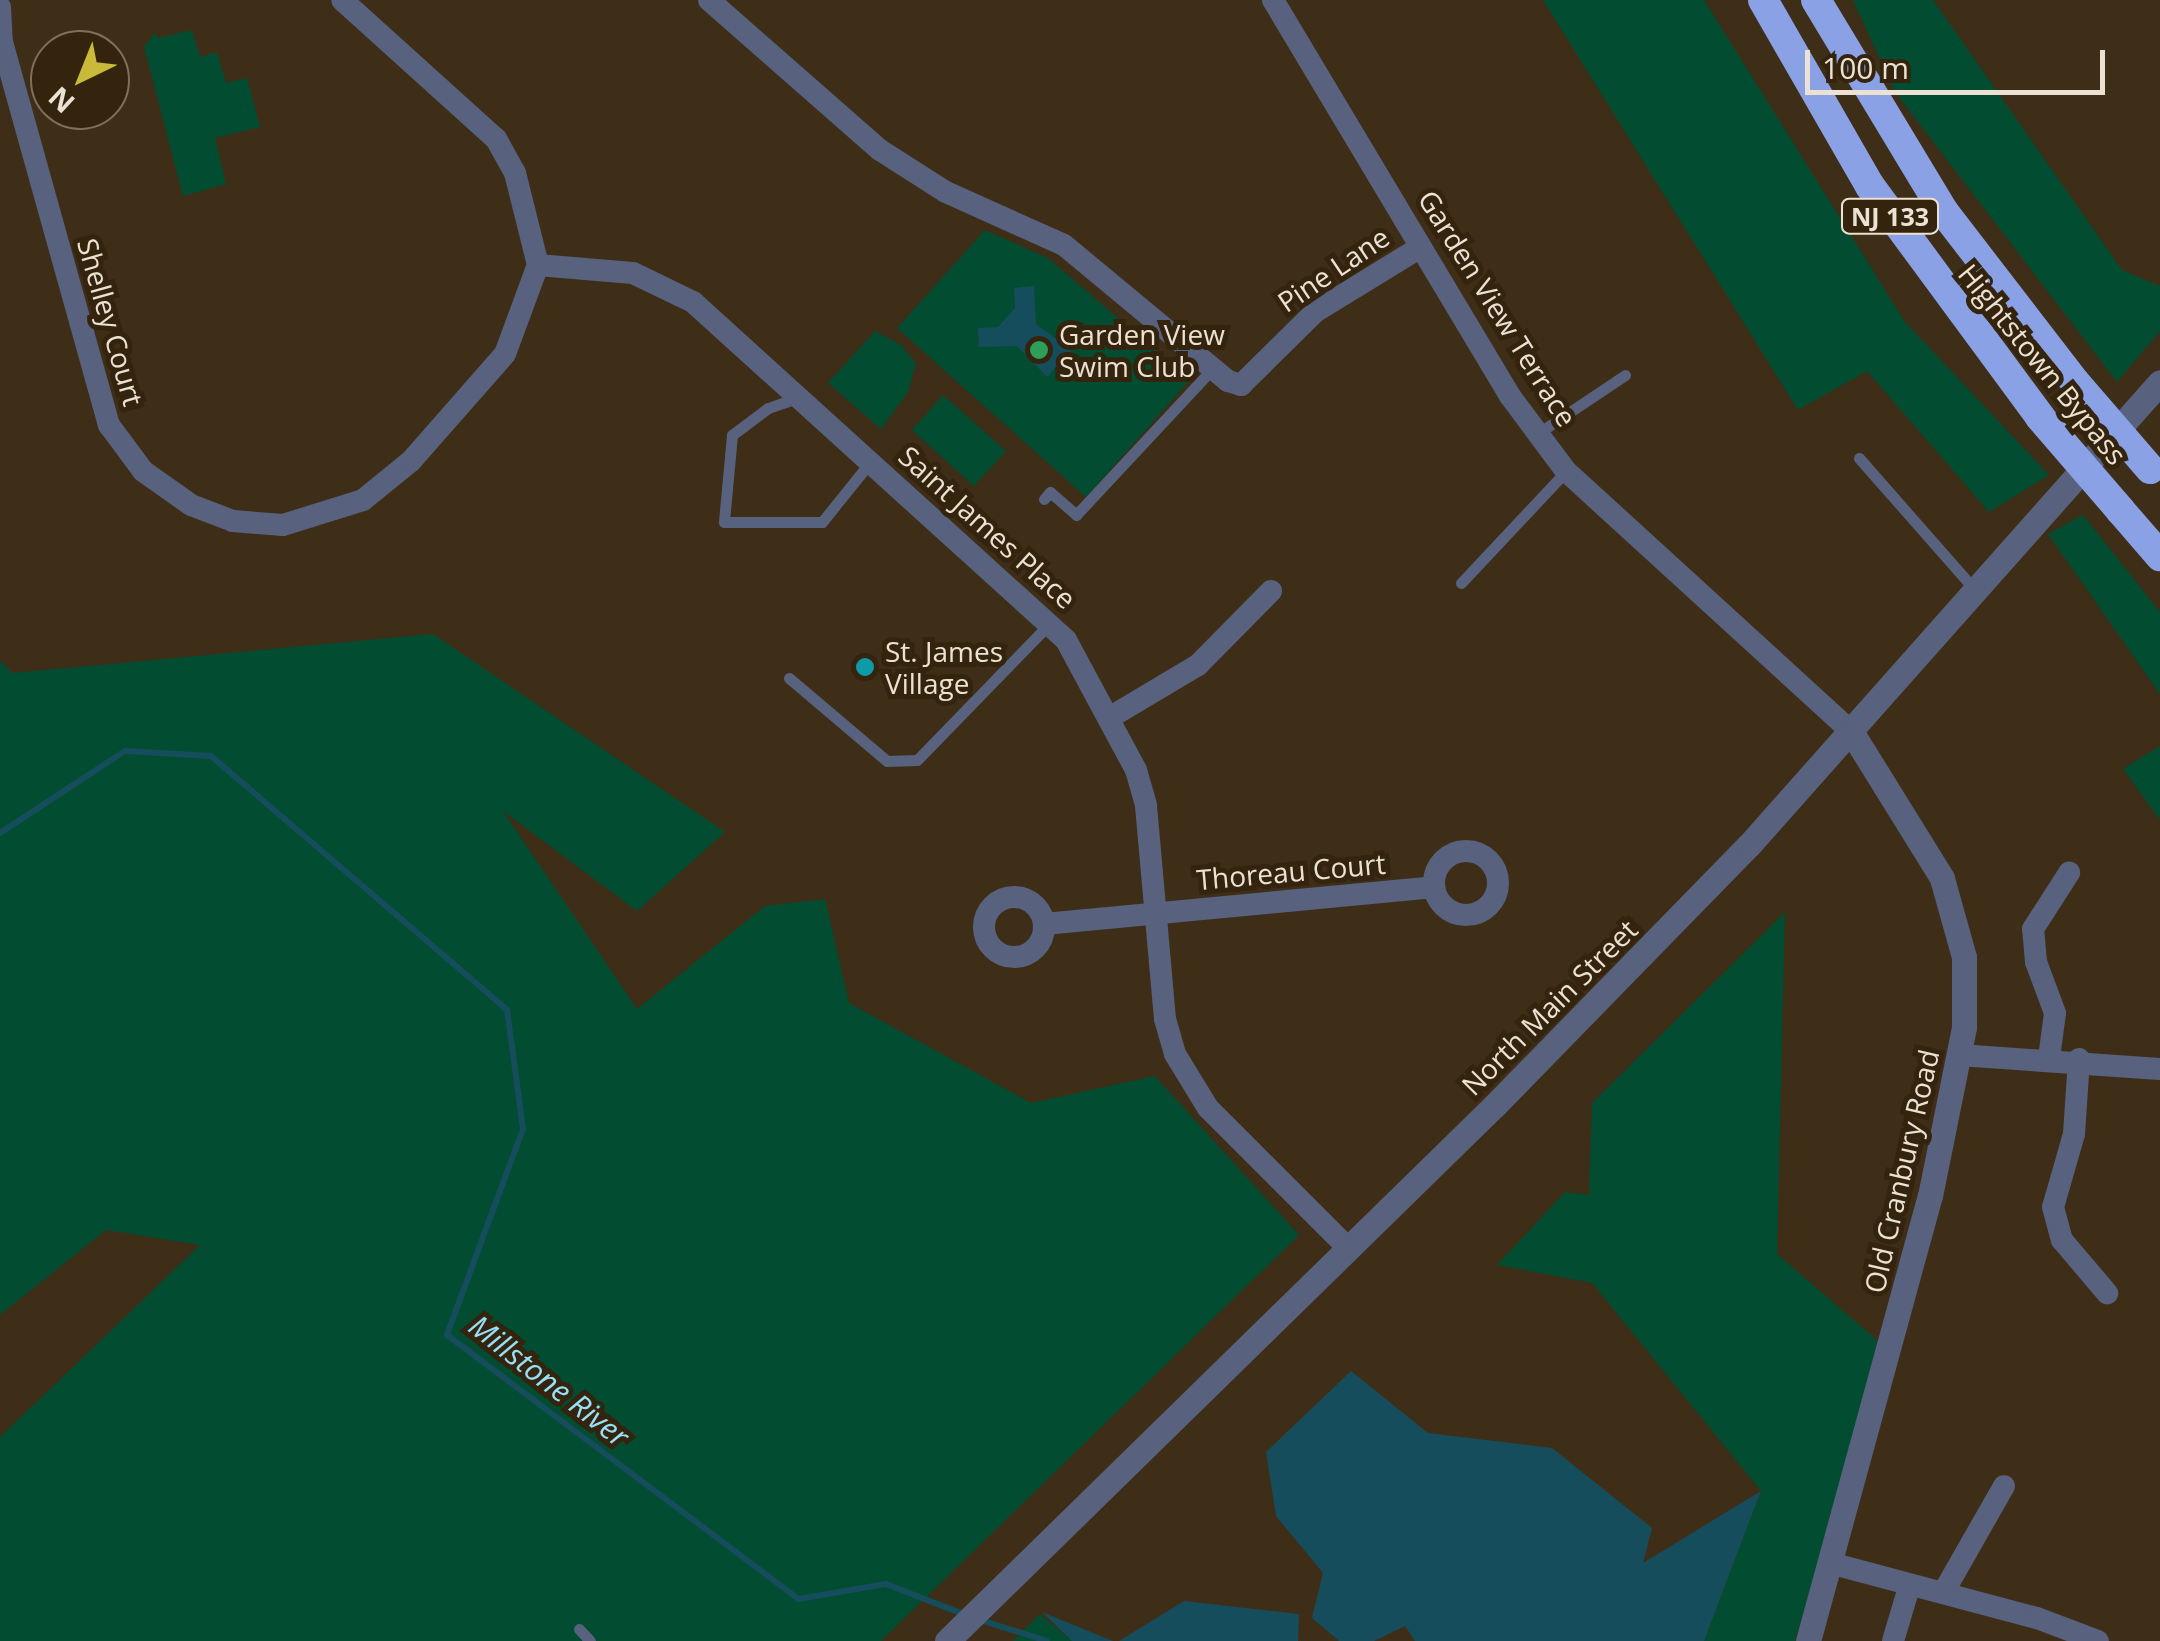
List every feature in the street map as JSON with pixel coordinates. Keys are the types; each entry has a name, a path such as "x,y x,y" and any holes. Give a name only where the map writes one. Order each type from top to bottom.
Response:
{"highway":[{"name":"Hightstown Bypass","path":"1763,0 1892,220 2040,417 2160,556"},
{"name":"Hightstown Bypass","path":"1816,0 1944,212 2075,382 2155,474"}],"street":[{"path":"342,0 496,139 515,173 538,265"},
{"path":"709,0 880,150 946,192 1064,246 1211,370"},
{"name":"Garden View Terrace","path":"1273,0 1419,248 1537,434 1566,470 1851,731"},
{"name":"Shelley Court","path":"0,3 2,42 104,410 142,471 203,511 251,524 309,521 390,482 504,354 538,265"},
{"name":"Pine Lane","path":"1211,370 1241,385 1315,312 1419,248"},
{"name":"Saint James Place","path":"538,265 634,273 662,282 693,302 1051,622 1109,718 1146,806 1164,1019 1189,1081 1348,1248"},
{"name":"North Main Street","path":"947,1641 1348,1248 1736,859 2160,382"},
{"path":"1109,718 1198,665 1271,591"},
{"name":"Old Cranbury Road","path":"1808,1641 1930,1196 1959,1055 1966,986 1958,922 1924,843 1851,731"},
{"path":"2049,1058 2055,1013 2036,962 2034,928 2069,873"},
{"name":"Thoreau Court","path":"1044,924 1434,888"},
{"path":"1959,1055 2079,1059 2160,1069"},
{"path":"2079,1059 2074,1134 2053,1207 2062,1240 2107,1293"},
{"path":"1943,1592 2004,1486"},
{"path":"1830,1563 1943,1592 2098,1641"},
{"path":"1893,1641 1910,1584"}],"lane":[{"path":"1044,500 1050,492 1071,520 1211,370"},
{"path":"1537,434 1625,375"},
{"path":"800,397 768,408 732,435 724,522 822,522 871,461"},
{"path":"1858,458 1976,591"},
{"path":"1460,583 1566,470"},
{"path":"789,678 878,755 902,764 917,760 1051,622"},
{"path":"579,1629 590,1641"}],"green space":[{"path":"1543,0 1704,0 1905,322 2049,475 1989,512 1867,371 1798,410"},
{"path":"1853,0 1933,0 2122,270 2160,286 2160,331 2117,382 1895,92"},
{"path":"192,30 200,57 217,52 226,83 247,78 260,127 215,138 226,184 183,196 144,47 155,33 158,38"},
{"name":"Garden View Swim Club","path":"985,230 1048,258 1190,380 1086,497 897,328"},
{"path":"875,331 901,345 916,364 908,392 881,429 828,383"},
{"path":"943,395 1006,451 974,486 912,430"},
{"path":"2083,515 2160,612 2160,694 2048,534"},
{"path":"433,634 725,832 637,911 503,811 637,1009 765,906 825,899 849,1003 1031,1103 1155,1076 1299,1235 881,1641 0,1641 0,1437 200,1245 106,1230 0,1315 0,661 13,673"},
{"path":"2160,746 2160,820 2123,769"},
{"path":"1785,912 1777,1254 1885,1347 1795,1641 1704,1641 1761,1491 1592,1283 1497,1265 1565,1192 1589,1195 1592,1103"},
{"path":"1040,1614 1072,1641 1013,1641"}],"water":[{"path":"1034,286 1036,324 1071,350 1047,377 1017,346 979,347 978,328 998,327 1015,308 1014,288"},
{"path":"1351,1371 1428,1433 1552,1448 1652,1528 1643,1563 1761,1491 1704,1641 1415,1641 1405,1626 1374,1641 1339,1641 1312,1618 1323,1573 1276,1516 1266,1452"},
{"path":"1184,1601 1299,1614 1298,1641 1119,1641"},
{"path":"1042,1612 1113,1641 1072,1641"}],"waterway":[{"name":"Millstone River","path":"0,833 125,751 211,756 507,1010 523,1129 447,1335 798,1599 886,1584 966,1615"},
{"name":"Millstone River","path":"977,1619 1047,1641"}],"place":[{"name":"Garden View Swim Club","path":"1039,350"},
{"name":"St. James Village","path":"865,667"}]}
